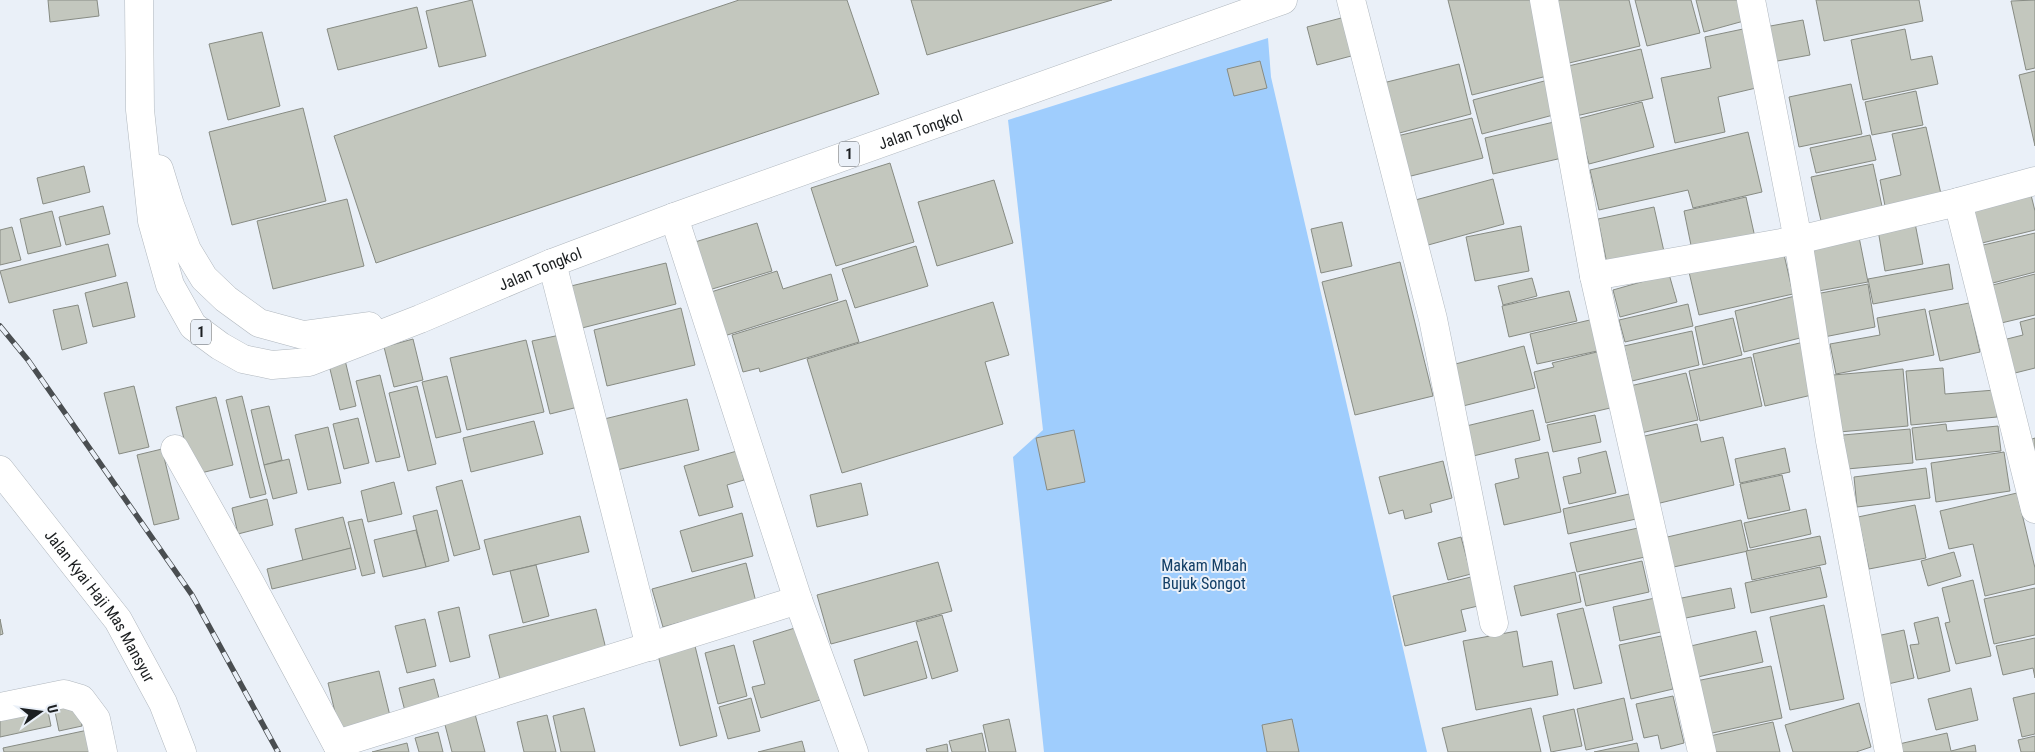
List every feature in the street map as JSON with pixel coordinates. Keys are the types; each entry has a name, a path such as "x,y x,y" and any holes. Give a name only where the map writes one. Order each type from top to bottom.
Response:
{"main road":[{"name":"1","path":"139,0 140,110 152,221 170,285 193,326 220,346 243,359 272,365 309,362 420,319"},
{"name":"Jalan Tongkol","path":"420,319 552,263 674,217 1283,0"},
{"path":"1351,0 1433,319 1494,623"},
{"path":"1544,0 1594,276 1702,752"},
{"path":"1751,0 1798,240 1830,441 1889,752"},
{"name":"1","path":"140,110 170,205 187,250 204,278 226,299 259,323 303,335 420,319"},
{"path":"1594,276 1798,240 1958,202 2035,181"},
{"path":"1958,202 2035,509"},
{"path":"674,217 798,600 854,752"},
{"path":"552,263 650,647"},
{"path":"175,449 252,586 339,748 798,600"},
{"name":"Jalan Kyai Haji Mas Mansyur","path":"0,470 118,620 163,703 182,752"},
{"path":"0,707 64,694 81,699 96,719 103,752"}],"green space":[{"name":"Makam Mbah Bujuk Songot","path":"1268,38 1271,77 1427,752 1044,752 1013,457 1043,430 1008,120"}],"building":[{"path":"48,0 97,0 99,16 50,22"},
{"path":"472,0 486,56 439,67 426,11"},
{"path":"739,0 847,0 879,94 376,263 334,136"},
{"path":"911,0 1112,0 927,55"},
{"path":"1448,0 1532,0 1551,75 1472,95"},
{"path":"1549,0 1629,0 1640,46 1565,64"},
{"path":"1635,0 1691,0 1700,33 1647,46"},
{"path":"1696,0 1746,0 1751,19 1704,32"},
{"path":"1816,0 1919,0 1923,21 1824,41"},
{"path":"2035,0 2035,68 2026,70 2011,1"},
{"path":"417,7 427,48 338,70 327,29"},
{"path":"1345,17 1355,55 1317,65 1307,27"},
{"path":"1803,20 1810,55 1772,62 1765,27"},
{"path":"1743,29 1756,88 1718,97 1725,132 1675,143 1661,78 1711,68 1705,37"},
{"path":"1905,29 1911,60 1932,56 1938,84 1863,100 1851,40"},
{"path":"262,32 280,106 228,120 209,44"},
{"path":"1641,49 1653,98 1576,116 1564,67"},
{"path":"1260,61 1267,88 1234,96 1227,69"},
{"path":"1459,64 1471,114 1392,135 1379,84"},
{"path":"2035,71 2035,146 2019,75"},
{"path":"1548,80 1557,114 1482,134 1473,100"},
{"path":"1851,84 1862,134 1799,147 1789,97"},
{"path":"1916,91 1923,125 1872,135 1865,102"},
{"path":"1642,102 1654,147 1589,164 1577,119"},
{"path":"303,108 326,201 232,225 209,132"},
{"path":"1472,118 1483,158 1403,178 1393,137"},
{"path":"1554,122 1562,158 1493,174 1485,138"},
{"path":"1926,127 1941,194 1885,206 1880,180 1901,175 1892,134"},
{"path":"1748,132 1762,192 1693,208 1688,190 1599,210 1590,170"},
{"path":"1870,135 1876,160 1816,173 1810,148"},
{"path":"890,163 914,242 836,266 811,188"},
{"path":"1873,164 1883,211 1822,225 1811,177"},
{"path":"84,166 90,192 43,204 37,178"},
{"path":"1493,179 1504,224 1421,247 1408,202"},
{"path":"994,180 1013,243 937,266 918,202"},
{"path":"2031,195 2035,211 2035,230 1978,244 1970,210"},
{"path":"1746,197 1756,242 1693,255 1684,211"},
{"path":"347,199 364,266 273,289 257,221"},
{"path":"103,206 110,234 66,245 59,217"},
{"path":"1654,207 1665,256 1608,269 1598,219"},
{"path":"52,211 61,246 28,254 20,219"},
{"path":"1342,222 1352,266 1321,273 1311,229"},
{"path":"757,223 772,271 709,290 695,242"},
{"path":"1915,223 1923,264 1885,271 1878,230"},
{"path":"1521,226 1529,271 1475,281 1466,237"},
{"path":"12,227 21,260 0,265 0,230"},
{"path":"2035,233 2035,272 1989,284 1979,246"},
{"path":"1859,237 1868,282 1813,292 1805,247"},
{"path":"108,244 116,276 9,303 0,271"},
{"path":"916,246 928,286 855,308 842,269"},
{"path":"1783,250 1793,294 1699,315 1689,272"},
{"path":"1400,262 1433,396 1355,415 1322,282"},
{"path":"666,263 676,304 582,328 571,286"},
{"path":"1949,264 1953,289 1873,304 1868,279"},
{"path":"777,271 783,289 831,274 838,300 721,337 708,293"},
{"path":"1669,274 1677,302 1620,317 1613,290"},
{"path":"2035,274 2035,315 1997,324 1989,286"},
{"path":"1532,278 1537,296 1503,305 1498,286"},
{"path":"127,282 135,317 93,327 85,293"},
{"path":"1868,284 1875,327 1824,337 1816,294"},
{"path":"1569,291 1577,321 1509,337 1502,306"},
{"path":"1795,296 1804,337 1744,352 1735,311"},
{"path":"846,300 859,342 760,372 759,368 743,372 732,335"},
{"path":"993,302 1009,355 985,362 1003,424 842,473 807,359"},
{"path":"1969,303 1980,352 1940,361 1929,311"},
{"path":"1688,304 1693,326 1625,342 1619,320"},
{"path":"78,305 87,343 62,350 53,310"},
{"path":"681,308 695,365 607,386 594,330"},
{"path":"1925,309 1934,355 1836,374 1830,344 1880,335 1877,318"},
{"path":"1733,318 1742,355 1703,365 1695,327"},
{"path":"2035,318 2035,368 2007,375 1999,341 2023,335 2020,322"},
{"path":"1594,319 1602,350 1537,364 1530,334"},
{"path":"1692,331 1699,365 1632,381 1624,346"},
{"path":"560,335 578,407 550,414 532,341"},
{"path":"413,339 423,380 394,387 384,347"},
{"path":"526,340 544,412 467,430 450,358"},
{"path":"1804,342 1816,394 1765,406 1753,354"},
{"path":"1524,346 1535,388 1455,408 1444,367"},
{"path":"1609,349 1623,405 1546,423 1534,372 1554,367 1552,363"},
{"path":"1751,357 1762,406 1700,421 1689,371"},
{"path":"345,360 356,406 340,410 329,365"},
{"path":"1943,368 1945,394 1995,390 1997,417 1911,425 1906,371"},
{"path":"1903,369 1908,426 1839,432 1833,375"},
{"path":"1686,373 1698,420 1641,433 1630,386"},
{"path":"380,375 400,457 376,462 356,381"},
{"path":"447,376 461,432 436,438 422,382"},
{"path":"134,386 149,447 119,454 104,393"},
{"path":"417,386 436,464 408,471 389,393"},
{"path":"242,396 266,494 250,498 226,400"},
{"path":"216,397 233,465 193,475 176,407"},
{"path":"687,399 699,450 613,471 600,420"},
{"path":"269,406 282,460 264,465 251,410"},
{"path":"1533,410 1540,440 1469,457 1462,427"},
{"path":"1595,415 1601,442 1553,452 1547,425"},
{"path":"358,418 369,463 344,469 333,424"},
{"path":"534,421 543,454 471,472 463,438"},
{"path":"1697,424 1701,442 1723,437 1734,485 1652,505 1636,438"},
{"path":"1946,424 1947,431 1998,426 2001,451 1916,460 1912,428"},
{"path":"328,427 341,483 308,490 295,435"},
{"path":"1910,429 1913,463 1847,469 1843,435"},
{"path":"1074,430 1085,482 1047,490 1036,438"},
{"path":"2035,438 2035,465 2029,440"},
{"path":"1785,448 1790,472 1740,483 1735,459"},
{"path":"162,449 179,519 154,525 137,455"},
{"path":"737,451 744,480 727,485 733,507 699,516 684,466"},
{"path":"1606,451 1616,493 1569,504 1563,477 1581,473 1578,458"},
{"path":"1548,452 1561,512 1504,525 1495,484 1519,478 1515,459"},
{"path":"2004,452 2010,491 1936,502 1931,463"},
{"path":"289,459 297,493 273,499 264,465"},
{"path":"1443,461 1452,498 1430,504 1432,512 1405,519 1403,510 1389,514 1379,477"},
{"path":"1926,468 1930,498 1857,507 1854,477"},
{"path":"1782,475 1790,510 1748,519 1740,484"},
{"path":"462,480 480,549 454,556 436,487"},
{"path":"394,482 402,514 368,522 361,491"},
{"path":"861,483 868,515 817,527 810,495"},
{"path":"2017,493 2035,568 2035,584 1985,596 1973,544 1949,549 1940,511"},
{"path":"1629,494 1636,519 1568,534 1563,509"},
{"path":"267,499 273,525 238,534 232,508"},
{"path":"1915,505 1926,558 1869,569 1858,517"},
{"path":"1806,509 1811,534 1750,548 1744,523"},
{"path":"437,510 449,561 426,567 413,516"},
{"path":"742,513 753,556 692,572 680,531"},
{"path":"580,516 589,552 493,575 484,540"},
{"path":"343,517 351,548 303,561 295,529"},
{"path":"362,519 375,573 362,576 348,522"},
{"path":"1741,520 1748,551 1669,568 1663,538"},
{"path":"1638,528 1645,557 1577,572 1570,543"},
{"path":"416,530 426,567 383,577 374,540"},
{"path":"1820,536 1826,564 1752,580 1746,551"},
{"path":"1461,537 1471,574 1448,580 1438,543"},
{"path":"351,548 356,569 272,589 267,569"},
{"path":"1954,552 1961,576 1928,586 1921,561"},
{"path":"1642,561 1649,592 1586,606 1579,575"},
{"path":"938,562 952,611 831,644 817,595"},
{"path":"746,563 756,602 663,627 652,589"},
{"path":"536,565 549,616 523,623 510,571"},
{"path":"1820,567 1827,597 1751,613 1745,583"},
{"path":"1575,572 1581,602 1521,616 1514,586"},
{"path":"1471,577 1478,606 1461,610 1466,631 1405,646 1393,596"},
{"path":"1973,580 1991,656 1956,664 1945,623 1950,622 1942,588"},
{"path":"1731,588 1735,608 1676,620 1672,600"},
{"path":"2035,588 2035,635 1994,644 1984,599"},
{"path":"1655,598 1661,632 1620,641 1613,607"},
{"path":"1824,605 1844,699 1790,710 1770,617"},
{"path":"459,607 470,657 450,662 438,612"},
{"path":"1583,608 1602,683 1574,689 1557,614"},
{"path":"596,609 607,653 500,679 489,635"},
{"path":"942,615 958,671 932,679 916,622"},
{"path":"1938,617 1950,671 1918,679 1910,645 1919,644 1914,623"},
{"path":"0,619 3,634 0,635"},
{"path":"425,619 436,666 407,673 395,626"},
{"path":"798,627 820,700 761,718 752,687 765,684 753,641"},
{"path":"1904,630 1914,678 1888,684 1877,636"},
{"path":"1517,631 1523,667 1552,661 1558,695 1476,710 1463,641"},
{"path":"1756,631 1763,662 1689,679 1682,648"},
{"path":"1661,636 1673,689 1631,699 1619,645"},
{"path":"2035,638 2035,678 2033,668 2003,675 1996,646"},
{"path":"917,641 927,678 864,696 854,660"},
{"path":"734,645 747,696 718,704 705,653"},
{"path":"695,646 717,736 680,746 658,655"},
{"path":"1771,666 1782,718 1703,735 1691,682"},
{"path":"379,671 391,720 340,733 328,683"},
{"path":"434,679 441,706 406,715 399,688"},
{"path":"1971,688 1978,720 1936,730 1928,699"},
{"path":"2035,693 2035,734 2022,737 2013,698"},
{"path":"1673,696 1684,743 1661,749 1658,735 1644,738 1636,704"},
{"path":"76,698 82,726 59,731 53,702"},
{"path":"751,698 760,731 728,739 719,707"},
{"path":"1624,698 1633,740 1586,750 1577,709"},
{"path":"46,702 51,726 0,737 0,711"},
{"path":"1859,703 1871,747 1856,752 1793,752 1785,725"},
{"path":"584,708 595,752 561,752 553,716"},
{"path":"1531,708 1541,752 1448,752 1442,728"},
{"path":"1574,709 1582,746 1551,752 1543,716"},
{"path":"475,714 485,752 452,752 444,721"},
{"path":"547,715 556,752 524,752 517,722"},
{"path":"1009,719 1016,752 989,752 983,725"},
{"path":"1292,719 1299,752 1267,752 1262,725"},
{"path":"1773,722 1780,752 1704,752 1701,738"},
{"path":"88,730 93,752 4,752 3,748"},
{"path":"438,732 443,752 419,752 415,738"},
{"path":"982,733 986,752 952,752 949,741"},
{"path":"1947,733 1951,751 1975,745 1976,752 1901,752 1899,744"},
{"path":"2035,736 2035,752 2021,752 2018,740"},
{"path":"802,741 805,752 758,752"},
{"path":"407,743 409,752 372,752"},
{"path":"1637,743 1639,752 1594,752"},
{"path":"947,744 948,752 927,752 926,749"}],"railway":[{"path":"0,326 28,360 192,595 278,752"}]}
